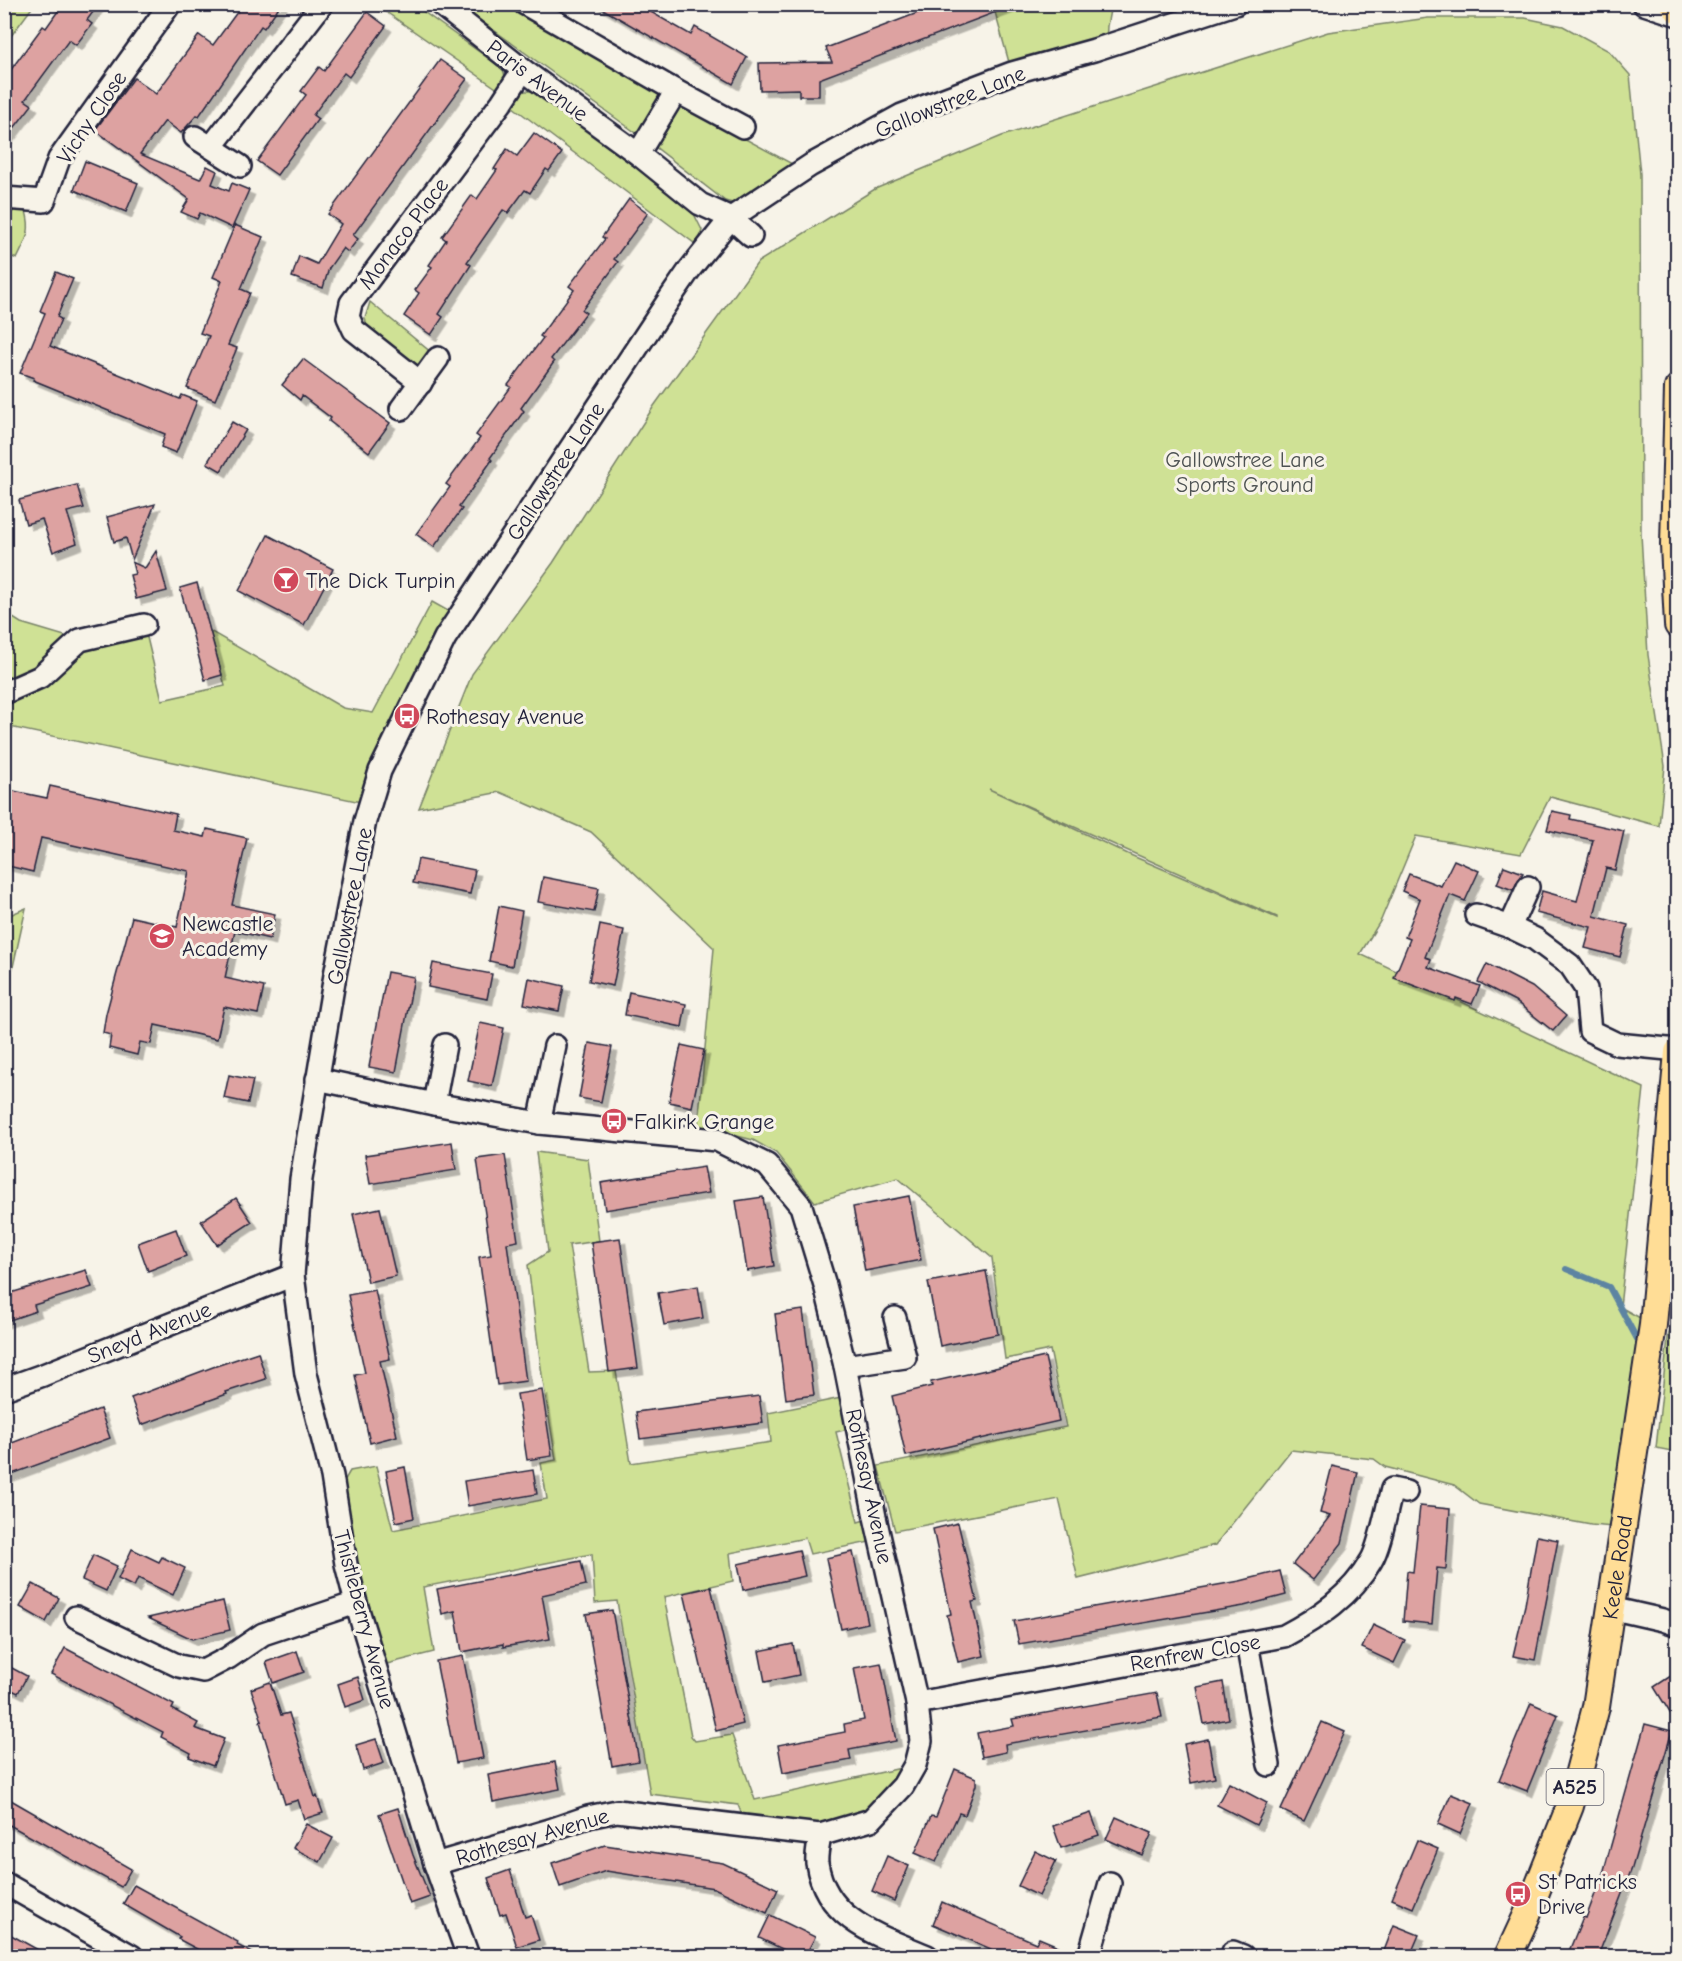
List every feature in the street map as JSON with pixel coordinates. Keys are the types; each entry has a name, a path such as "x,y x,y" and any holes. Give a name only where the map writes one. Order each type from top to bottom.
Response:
{"main road":[{"path":"1674,4 1677,10"},
{"path":"1677,388 1674,544 1677,625"},
{"name":"Keele Road","path":"1508,1956 1570,1806 1596,1707 1653,1325 1673,1160 1677,1051"}],"street":[{"name":"Vichy Close","path":"4,198 44,201 59,159 170,4"},
{"path":"240,166 204,142 322,4"},
{"name":"Paris Avenue","path":"440,4 523,70 638,154 700,204 731,218 751,236"},
{"path":"525,4 743,127"},
{"name":"Gallowstree Lane","path":"293,1275 301,1179 317,1078 365,821 380,771 445,638 690,269 731,218 811,165 902,115 1012,73 1094,50 1235,4"},
{"path":"1644,4 1677,15"},
{"name":"Monaco Place","path":"422,383 354,330 348,317 351,303 502,102 523,70"},
{"path":"638,154 676,91"},
{"path":"401,410 438,358"},
{"path":"4,693 40,677 80,640 144,625"},
{"path":"1510,927 1528,887"},
{"path":"1476,915 1510,927 1548,947 1570,965 1586,989 1590,1031 1617,1044 1677,1051"},
{"path":"434,1104 445,1045"},
{"path":"539,1124 555,1046"},
{"name":"Rothesay Avenue","path":"317,1078 539,1124 717,1140 767,1165 801,1206 825,1285 845,1366 875,1517 917,1703 921,1741 915,1765 903,1786 871,1820 820,1835 617,1811 588,1817 435,1864"},
{"name":"Sneyd Avenue","path":"4,1389 293,1275"},
{"name":"Thistleberry Avenue","path":"293,1275 306,1374 332,1476 346,1564 356,1603 435,1864 468,1956"},
{"path":"845,1366 904,1357 895,1318"},
{"name":"Renfrew Close","path":"917,1703 1284,1636 1319,1617 1352,1587 1373,1559 1399,1490"},
{"path":"76,1617 179,1666 203,1671 263,1635 356,1603"},
{"path":"1610,1608 1677,1625"},
{"path":"1247,1643 1269,1765"},
{"path":"820,1835 817,1862 829,1899 859,1926 927,1956"},
{"path":"4,1883 132,1956"},
{"path":"1089,1956 1110,1883"}],"green space":[{"path":"4,5 34,5 5,44"},
{"path":"376,5 414,5 503,69 505,76 502,92"},
{"path":"459,5 507,5 664,94 639,135"},
{"path":"993,5 1111,5 1106,46 1012,73"},
{"name":"Gallowstree Lane Sports Ground","path":"1428,18 1525,18 1563,26 1609,51 1630,75 1640,174 1641,534 1648,655 1665,766 1659,826 1550,797 1521,854 1416,836 1381,920 1360,954 1644,1088 1620,1307 1653,1325 1624,1528 1591,1525 1479,1504 1454,1485 1385,1467 1374,1459 1291,1450 1215,1545 1078,1579 1059,1499 895,1531 878,1466 1066,1427 1050,1350 1005,1359 992,1258 898,1178 815,1202 776,1153 753,1140 698,1126 714,948 591,832 500,792 419,808 472,674 553,563 654,406 758,262 875,189 1002,136 1328,32","holes":["989,789 1277,917 1128,854"]},
{"path":"521,91 535,91 609,144 691,208 702,230 698,246 509,104"},
{"path":"680,104 796,166 736,204 725,201 654,146"},
{"path":"19,209 26,211 28,230 17,259 5,254 4,233 9,215"},
{"path":"370,302 438,358 425,378 367,328 365,318"},
{"path":"432,602 459,617 370,804 5,726 5,693 80,640 144,625 162,700 225,686 210,631 343,708 373,713"},
{"path":"5,613 21,623 75,639 40,670 5,687"},
{"path":"26,908 7,994 4,994 5,917"},
{"path":"536,1152 588,1159 599,1241 569,1245 589,1372 616,1371 631,1463 771,1442 768,1413 851,1396 857,1427 836,1432 858,1522 875,1517 880,1540 810,1554 805,1538 730,1553 733,1581 664,1597 691,1736 695,1741 732,1735 755,1800 915,1765 871,1820 820,1835 746,1825 738,1805 650,1794 617,1601 595,1603 592,1554 423,1587 434,1652 375,1667 334,1498 350,1471 376,1466 393,1530 547,1499 541,1463 556,1460 528,1265 548,1252"},
{"path":"1677,1302 1678,1452 1656,1448 1668,1338"}],"building":[{"path":"63,4 99,4 87,20 92,24 76,45 69,40 25,100 32,105 4,141 4,79 43,26 46,28"},
{"path":"243,4 281,4 264,28 261,26 199,116 197,115 181,133 165,121 140,154 200,179 207,166 217,171 212,184 229,191 232,183 249,190 232,228 200,213 197,219 181,212 189,199 95,130 134,78 156,94 199,35 213,45"},
{"path":"594,4 637,4 691,35 695,27 747,57 733,84"},
{"path":"941,4 1012,4 1012,6 819,79 819,96 799,96 799,89 760,90 759,63 832,62 826,48"},
{"path":"367,12 386,26 349,77 344,73 313,115 318,119 277,175 257,161 306,95 301,91 319,67 324,71"},
{"path":"440,60 467,79 353,235 358,239 348,252 343,248 329,268 323,288 292,277 299,256 317,264 341,224 328,214"},
{"path":"534,133 562,153 549,171 546,169 530,193 525,190 508,213 503,210 467,262 471,265 439,314 443,317 431,335 404,316 419,293 415,290 432,267 429,265 446,240 442,237 472,195 477,199 497,170 494,169 507,149 517,156"},
{"path":"85,161 138,183 126,212 74,190"},
{"path":"629,199 648,213 614,259 618,262 582,310 586,313 551,359 554,362 521,408 524,411 490,458 492,460 459,507 462,509 434,547 416,534 450,487 446,484 480,438 476,435 511,387 508,385 543,338 540,336 574,290 569,286 605,239 602,237"},
{"path":"235,225 263,237 241,289 250,293 228,345 237,348 215,400 187,388 209,336 200,333 222,281 213,277"},
{"path":"56,272 73,279 57,317 61,319 50,346 180,399 182,395 197,401 176,453 161,447 165,434 20,373 45,313 40,311"},
{"path":"303,359 390,423 369,452 329,421 331,418 302,396 300,400 282,385"},
{"path":"232,422 246,430 221,471 207,463"},
{"path":"77,485 84,508 67,512 77,543 53,552 42,519 26,524 19,500"},
{"path":"155,504 132,560 126,538 114,542 107,517"},
{"name":"The Dick Turpin","path":"268,535 333,569 304,625 239,591"},
{"path":"156,551 167,591 136,599 130,575 135,574 132,562 145,568"},
{"path":"197,583 222,675 205,680 180,588"},
{"path":"50,786 176,814 173,830 205,837 207,829 247,838 232,905 275,914 270,939 235,931 225,978 264,987 258,1014 224,1007 217,1039 155,1025 151,1044 140,1042 137,1055 109,1048 111,1035 103,1033 106,1014 132,917 177,927 189,871 41,838 33,872 4,865 4,789 47,798"},
{"path":"1552,811 1571,815 1570,819 1624,831 1615,870 1606,868 1594,916 1628,925 1620,957 1585,948 1591,927 1536,913 1542,891 1577,901 1593,840 1547,830"},
{"path":"418,859 475,870 470,894 413,883"},
{"path":"1454,860 1479,871 1465,901 1450,895 1425,957 1431,959 1428,967 1480,986 1472,1004 1456,998 1455,1001 1394,978 1410,939 1405,937 1420,899 1402,891 1409,874 1441,886"},
{"path":"1504,866 1523,873 1513,890 1497,884"},
{"path":"543,877 599,888 594,912 538,902"},
{"path":"499,906 522,911 512,966 489,961"},
{"path":"600,925 624,930 613,986 589,981"},
{"path":"433,963 492,974 487,999 428,987"},
{"path":"1487,964 1532,987 1566,1016 1553,1031 1515,1001 1478,982"},
{"path":"387,972 414,977 396,1072 369,1067"},
{"path":"529,978 564,986 559,1011 524,1004"},
{"path":"629,992 686,1004 682,1027 625,1015"},
{"path":"480,1023 504,1028 492,1086 468,1081"},
{"path":"589,1043 612,1047 601,1102 579,1098"},
{"path":"681,1045 704,1050 692,1107 669,1102"},
{"path":"229,1075 253,1080 248,1103 224,1098"},
{"path":"452,1142 456,1170 370,1184 365,1155"},
{"path":"505,1155 518,1241 507,1243 526,1381 497,1385 479,1257 491,1255 477,1159"},
{"path":"704,1167 709,1193 605,1210 601,1183"},
{"path":"909,1196 921,1260 865,1271 853,1207"},
{"path":"763,1197 774,1266 747,1271 736,1201"},
{"path":"236,1198 252,1222 217,1245 201,1221"},
{"path":"380,1208 396,1276 368,1282 353,1214"},
{"path":"176,1229 186,1256 148,1271 138,1243"},
{"path":"620,1238 638,1368 609,1372 591,1242"},
{"path":"86,1270 92,1287 34,1305 36,1311 4,1322 4,1295"},
{"path":"986,1271 998,1334 940,1346 928,1282"},
{"path":"698,1286 703,1318 664,1325 658,1293"},
{"path":"375,1290 390,1359 380,1361 397,1436 370,1443 355,1375 365,1373 348,1295"},
{"path":"803,1310 814,1395 786,1399 775,1314"},
{"path":"258,1352 266,1379 141,1425 131,1398"},
{"path":"1045,1357 1059,1421 906,1456 892,1396 932,1386 931,1382"},
{"path":"542,1390 552,1456 527,1460 517,1394"},
{"path":"759,1396 763,1423 640,1439 636,1412"},
{"path":"100,1409 110,1438 4,1477 4,1446"},
{"path":"1332,1466 1358,1472 1342,1543 1313,1580 1293,1564 1330,1516 1320,1513"},
{"path":"405,1467 414,1518 396,1522 386,1471"},
{"path":"533,1470 537,1494 468,1506 464,1481"},
{"path":"1420,1506 1450,1509 1446,1569 1437,1568 1432,1624 1403,1621 1407,1571 1413,1572"},
{"path":"958,1523 977,1601 972,1602 984,1656 958,1662 947,1615 951,1614 933,1529"},
{"path":"1537,1536 1558,1540 1535,1660 1513,1656"},
{"path":"132,1549 159,1562 162,1557 185,1568 173,1595 138,1578 134,1587 118,1579"},
{"path":"799,1550 805,1576 743,1590 738,1564"},
{"path":"853,1552 868,1623 841,1629 826,1558"},
{"path":"93,1555 117,1566 106,1591 82,1580"},
{"path":"581,1561 586,1585 542,1595 550,1639 503,1647 503,1644 462,1652 455,1611 442,1614 437,1589"},
{"path":"1280,1571 1286,1595 1244,1606 1019,1644 1014,1621 1240,1581"},
{"path":"33,1584 59,1598 46,1622 20,1607"},
{"path":"711,1587 743,1724 716,1731 684,1593"},
{"path":"223,1601 230,1630 192,1639 148,1618"},
{"path":"612,1610 639,1761 612,1766 586,1614"},
{"path":"1373,1625 1405,1640 1394,1663 1362,1648"},
{"path":"793,1644 799,1675 765,1682 759,1651"},
{"path":"65,1648 174,1705 172,1709 198,1723 195,1728 224,1739 213,1766 189,1757 191,1753 161,1737 163,1732 51,1674"},
{"path":"297,1651 304,1672 273,1683 266,1662"},
{"path":"463,1656 483,1758 456,1763 436,1661"},
{"path":"881,1663 896,1741 849,1750 851,1760 783,1773 778,1745 845,1732 844,1724 864,1720 854,1668"},
{"path":"10,1667 27,1676 18,1693 4,1686 4,1678"},
{"path":"1677,1672 1677,1724 1654,1687"},
{"path":"358,1677 365,1700 345,1707 338,1684"},
{"path":"270,1682 281,1715 289,1713 315,1797 317,1796 323,1813 304,1819 298,1800 285,1804 251,1689"},
{"path":"1223,1682 1229,1719 1204,1724 1197,1687"},
{"path":"1157,1693 1162,1717 1005,1744 1006,1752 982,1757 977,1733 1014,1726 1012,1719"},
{"path":"1531,1703 1558,1715 1527,1791 1499,1780"},
{"path":"1322,1722 1345,1732 1304,1821 1281,1810"},
{"path":"1645,1724 1672,1731 1632,1868 1598,1956 1567,1956 1583,1917 1586,1918 1604,1870"},
{"path":"376,1739 384,1763 363,1770 356,1745"},
{"path":"1208,1739 1215,1778 1191,1783 1184,1744"},
{"path":"555,1762 560,1789 493,1802 488,1775"},
{"path":"955,1769 976,1778 976,1785 965,1815 959,1813 936,1862 915,1853 931,1816 936,1817"},
{"path":"1229,1783 1267,1803 1256,1825 1217,1805"},
{"path":"1451,1794 1473,1803 1460,1834 1438,1824"},
{"path":"4,1796 131,1869 121,1887 4,1822"},
{"path":"398,1808 430,1897 410,1904 379,1814"},
{"path":"1091,1813 1099,1835 1061,1848 1053,1826"},
{"path":"1116,1817 1152,1833 1142,1855 1106,1839"},
{"path":"306,1824 333,1838 320,1862 293,1848"},
{"path":"1417,1840 1438,1849 1413,1908 1392,1899"},
{"path":"605,1845 723,1863 778,1889 767,1913 714,1888 606,1871 560,1887 552,1863"},
{"path":"1035,1851 1056,1861 1039,1896 1018,1886"},
{"path":"887,1856 909,1866 894,1901 872,1891"},
{"path":"510,1870 525,1917 531,1915 539,1940 517,1947 506,1913 500,1915 488,1878"},
{"path":"134,1885 238,1942 237,1945 258,1956 210,1956 178,1939 180,1937 123,1904"},
{"path":"942,1902 1036,1943 1039,1938 1077,1954 1077,1956 1007,1956 933,1924"},
{"path":"770,1915 815,1937 805,1956 797,1956 759,1938"},
{"path":"1394,1925 1419,1935 1410,1956 1382,1956"},
{"path":"4,1931 49,1956 4,1956"}],"waterway":[{"path":"1566,1269 1609,1287 1637,1339"}],"place":[{"name":"The Dick Turpin","path":"286,580"},
{"name":"Rothesay Avenue","path":"407,716"},
{"name":"Newcastle Academy","path":"162,936"},
{"name":"Falkirk Grange","path":"614,1121"},
{"name":"St Patricks Drive","path":"1518,1894"}]}
